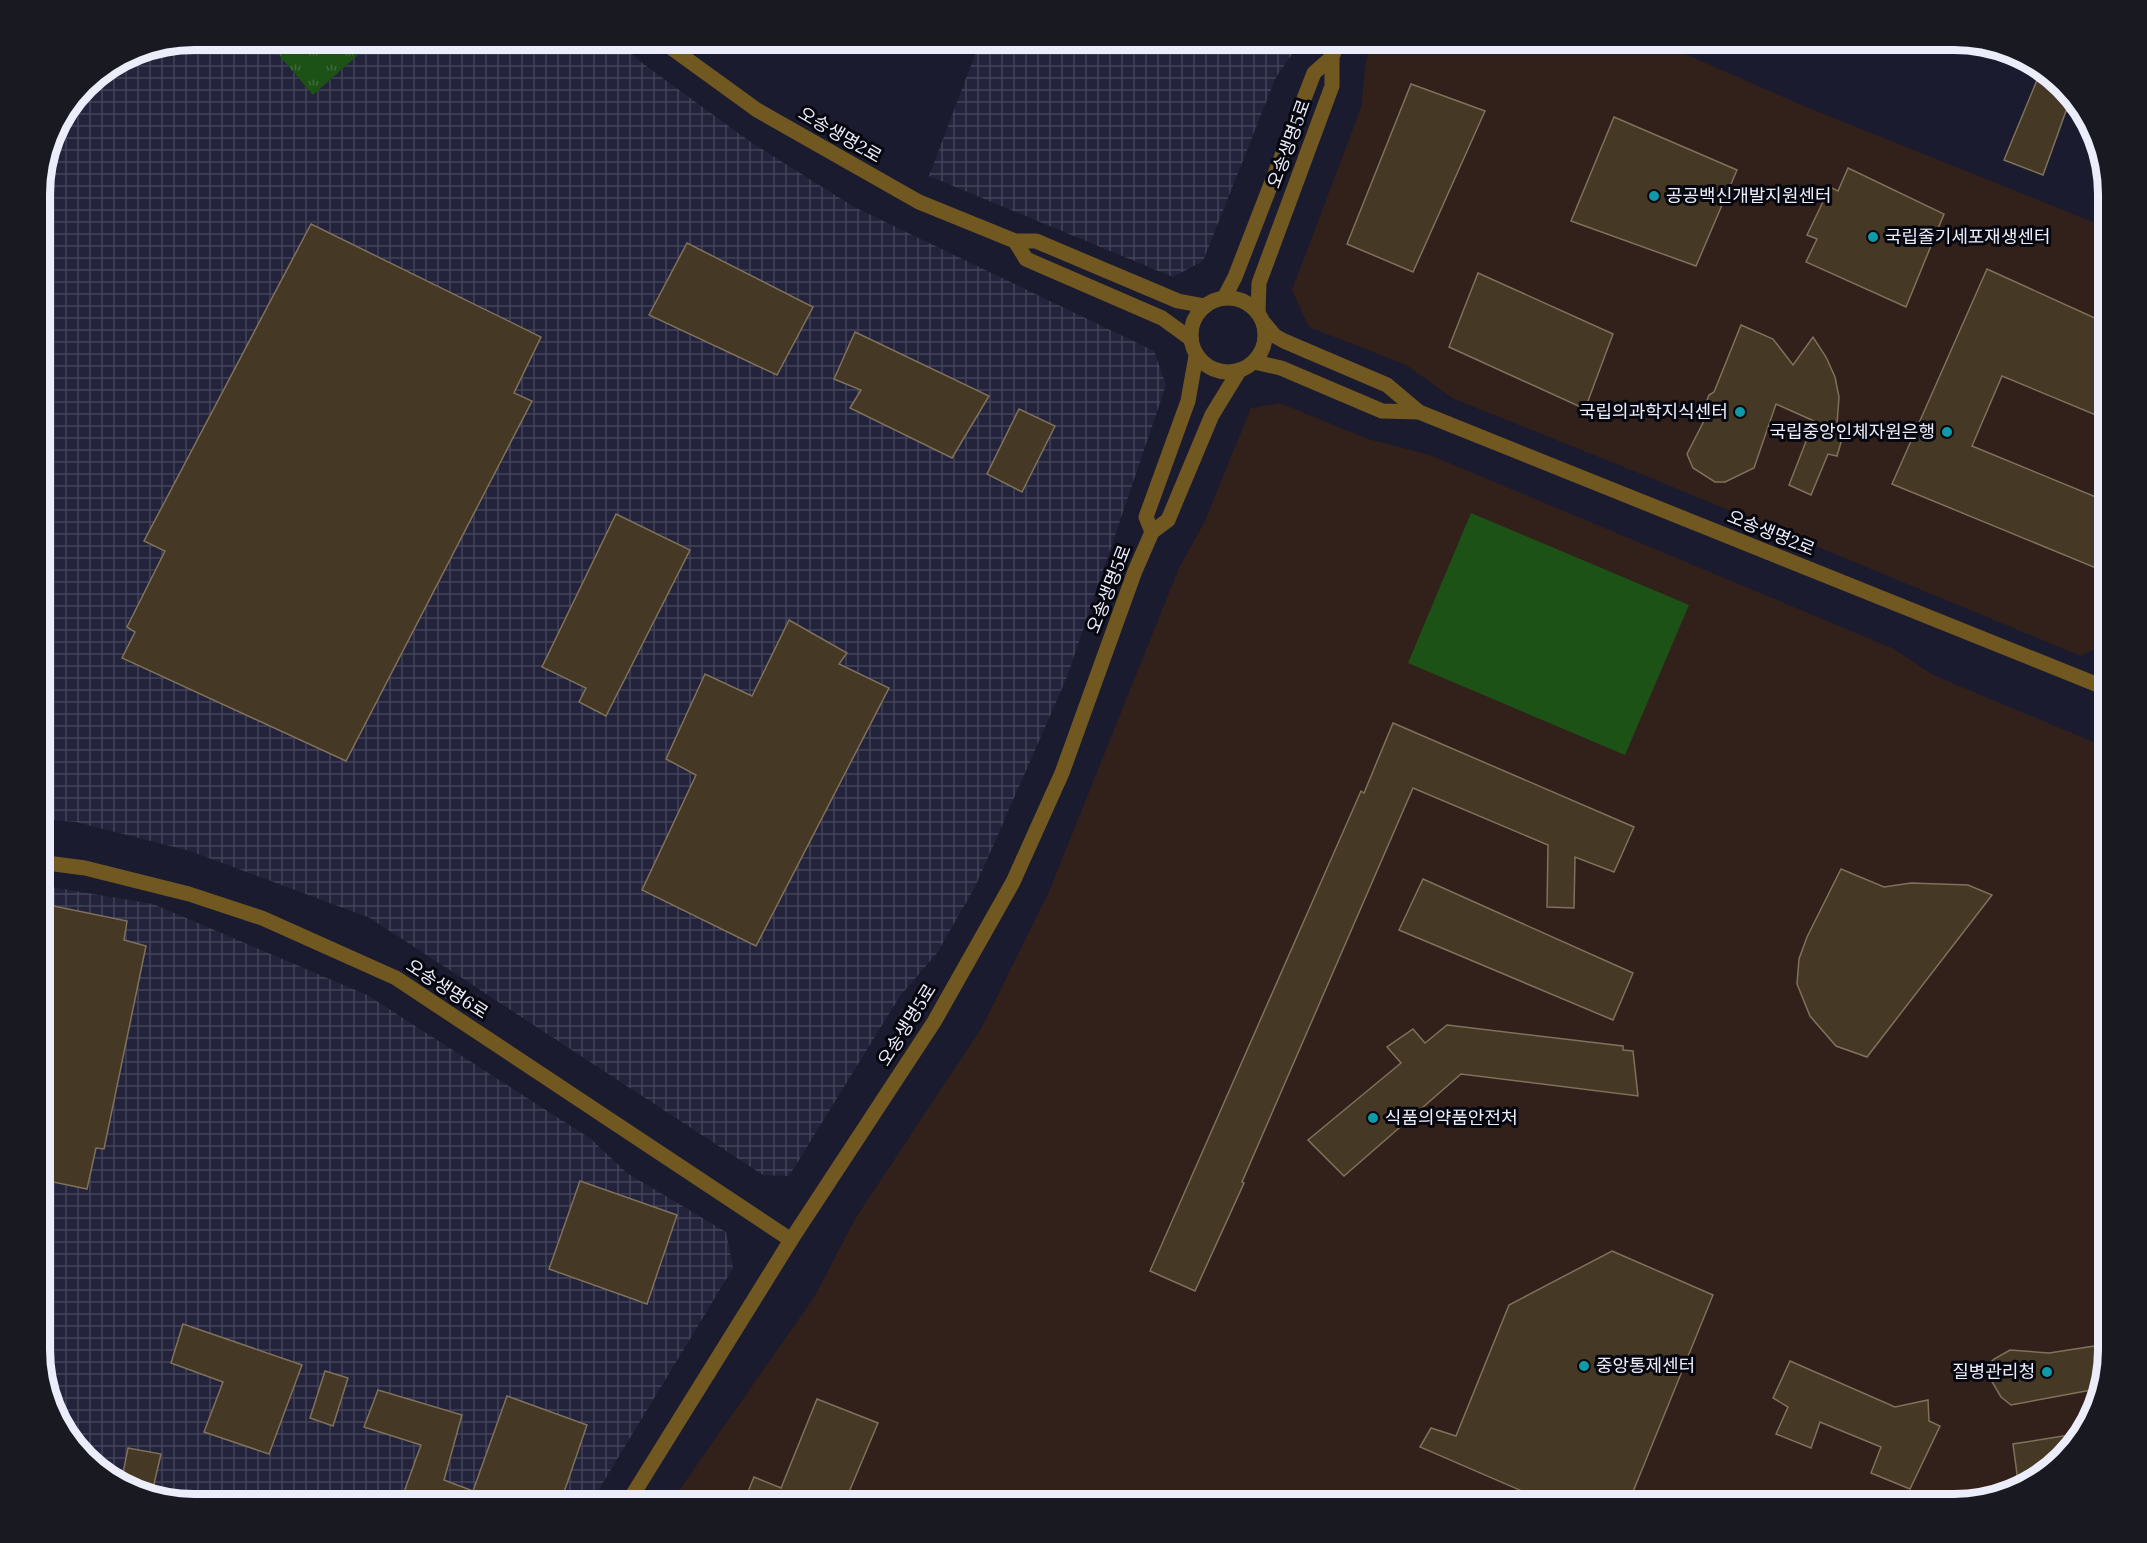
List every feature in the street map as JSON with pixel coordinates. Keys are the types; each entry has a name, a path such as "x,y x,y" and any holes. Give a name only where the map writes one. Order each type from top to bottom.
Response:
{"street":[{"name":"오송생명2로","path":"674,50 757,110 920,202 1015,241 1036,241 1178,301 1205,306"},
{"name":"오송생명5로","path":"1261,318 1259,283 1332,86 1332,57 1335,50"},
{"name":"오송생명5로","path":"1224,298 1235,277 1314,73 1332,57"},
{"name":"오송생명2로","path":"1015,241 1026,259 1162,318 1191,339"},
{"path":"1224,298 1236,299 1248,304 1261,318 1266,335 1264,347 1250,366 1227,373 1204,365 1196,356 1190,332 1194,320 1205,306 1224,298"},
{"name":"오송생명2로","path":"1261,318 1275,336 1387,385 1419,412 2098,684"},
{"name":"오송생명5로","path":"1152,532 1146,517 1188,401 1196,356"},
{"name":"오송생명2로","path":"1254,362 1281,368 1382,411 1419,412"},
{"name":"오송생명5로","path":"633,1494 791,1240 934,1022 1013,882 1062,773 1135,571 1152,532 1168,520 1212,415 1239,371"},
{"name":"오송생명6로","path":"50,863 85,868 189,894 262,918 396,978 791,1240"}],"shaded area":[{"path":"274,50 313,95 364,50 628,50 749,141 854,207 1154,351 1166,385 1067,677 975,887 937,953 900,996 789,1176 763,1175 370,918 190,851 76,822 50,820 50,184 54,157 60,139 79,106 106,79 139,60 175,51"},
{"path":"977,50 1295,50 1276,77 1203,261 1173,277 929,176"},
{"path":"1370,50 1676,50 1804,106 2098,224 2097,648 2081,656 1454,399 1406,365 1309,327 1292,290 1361,108 1366,61"},
{"path":"1280,403 1368,439 1430,455 1894,649 1933,675 2098,744 2098,1349 2095,1377 2083,1413 2068,1437 2041,1464 2017,1479 2000,1486 1960,1493 1958,1490 1953,1494 679,1494 680,1489 815,1296 855,1219 981,1029 1049,892 1179,568 1204,523 1251,408"},
{"path":"50,887 153,904 367,995 591,1139 627,1173 726,1232 733,1268 596,1494 194,1494 166,1491 130,1479 106,1464 85,1444 74,1429 60,1404 51,1368"}],"green space":[{"path":"274,50 364,50 313,95"},
{"path":"1471,513 1689,605 1625,755 1408,663"}],"building":[{"path":"2038,77 2055,92 2073,113 2066,111 2043,175 2004,160"},
{"path":"1411,84 1485,111 1413,272 1347,244"},
{"name":"공공백신개발지원센터","path":"1614,117 1737,170 1696,266 1571,221"},
{"name":"국립줄기세포재생센터","path":"1848,168 1944,214 1906,307 1806,262 1817,239 1807,235 1830,187 1838,191"},
{"path":"311,224 541,337 514,393 532,401 346,761 122,658 135,632 127,627 165,551 144,541"},
{"path":"687,243 813,307 777,375 649,315"},
{"name":"국립중앙인체자원은행","path":"1987,269 2098,319 2098,416 2002,376 1972,446 2098,498 2098,569 1892,484"},
{"path":"1478,273 1613,334 1585,409 1449,347"},
{"name":"국립의과학지식센터","path":"1741,325 1773,339 1793,365 1813,337 1835,377 1839,397 1837,424 1846,425 1837,456 1828,454 1811,495 1789,485 1814,421 1776,404 1754,468 1725,482 1715,482 1693,468 1687,454 1707,415 1704,408 1709,395 1714,392"},
{"path":"855,332 989,396 952,458 850,408 861,390 834,379"},
{"path":"1019,409 1055,426 1022,492 987,474"},
{"path":"616,514 690,550 606,716 579,702 586,688 542,667"},
{"path":"789,620 847,653 839,664 889,688 756,946 642,890 696,775 666,759 705,674 752,696"},
{"path":"1393,723 1634,827 1614,872 1575,857 1574,908 1547,907 1548,845 1413,788 1242,1182 1244,1183 1195,1291 1150,1271 1361,791 1364,793"},
{"path":"1841,869 1884,887 1911,883 1968,885 1992,895 1867,1057 1836,1046 1810,1016 1797,984 1799,959 1807,937"},
{"path":"1423,879 1633,973 1613,1020 1399,930"},
{"path":"50,905 127,921 124,940 146,946 104,1149 96,1148 87,1189 50,1181"},
{"name":"식품의약품안전처","path":"1447,1025 1623,1046 1623,1050 1633,1051 1638,1096 1461,1074 1344,1176 1308,1140 1401,1063 1387,1047 1413,1029 1425,1043"},
{"path":"580,1181 677,1215 647,1304 549,1269"},
{"name":"중앙통제센터","path":"1612,1251 1713,1295 1632,1494 1529,1494 1420,1447 1431,1428 1456,1436 1509,1305"},
{"path":"183,1324 302,1365 269,1454 204,1432 223,1382 171,1363"},
{"name":"질병관리청","path":"2098,1346 2092,1390 2011,1405 2001,1397 1991,1380 1989,1364 1994,1359 2010,1350 2049,1353"},
{"path":"1790,1361 1895,1407 1928,1400 1929,1421 1940,1426 1910,1489 1871,1473 1881,1447 1820,1422 1811,1448 1776,1434 1788,1407 1773,1398"},
{"path":"325,1371 348,1378 333,1426 310,1418"},
{"path":"378,1390 462,1415 444,1480 473,1491 507,1396 587,1425 563,1494 410,1494 404,1492 421,1445 364,1427"},
{"path":"817,1399 878,1423 848,1494 747,1494 754,1477 781,1488"},
{"path":"2069,1435 2041,1464 2018,1479 2013,1444"},
{"path":"128,1448 161,1454 153,1488 123,1474"}],"place":[{"name":"공공백신개발지원센터","path":"1654,196"},
{"name":"국립줄기세포재생센터","path":"1873,237"},
{"name":"국립의과학지식센터","path":"1740,412"},
{"name":"국립중앙인체자원은행","path":"1947,432"},
{"name":"식품의약품안전처","path":"1373,1118"},
{"name":"중앙통제센터","path":"1584,1366"},
{"name":"질병관리청","path":"2047,1372"}]}
